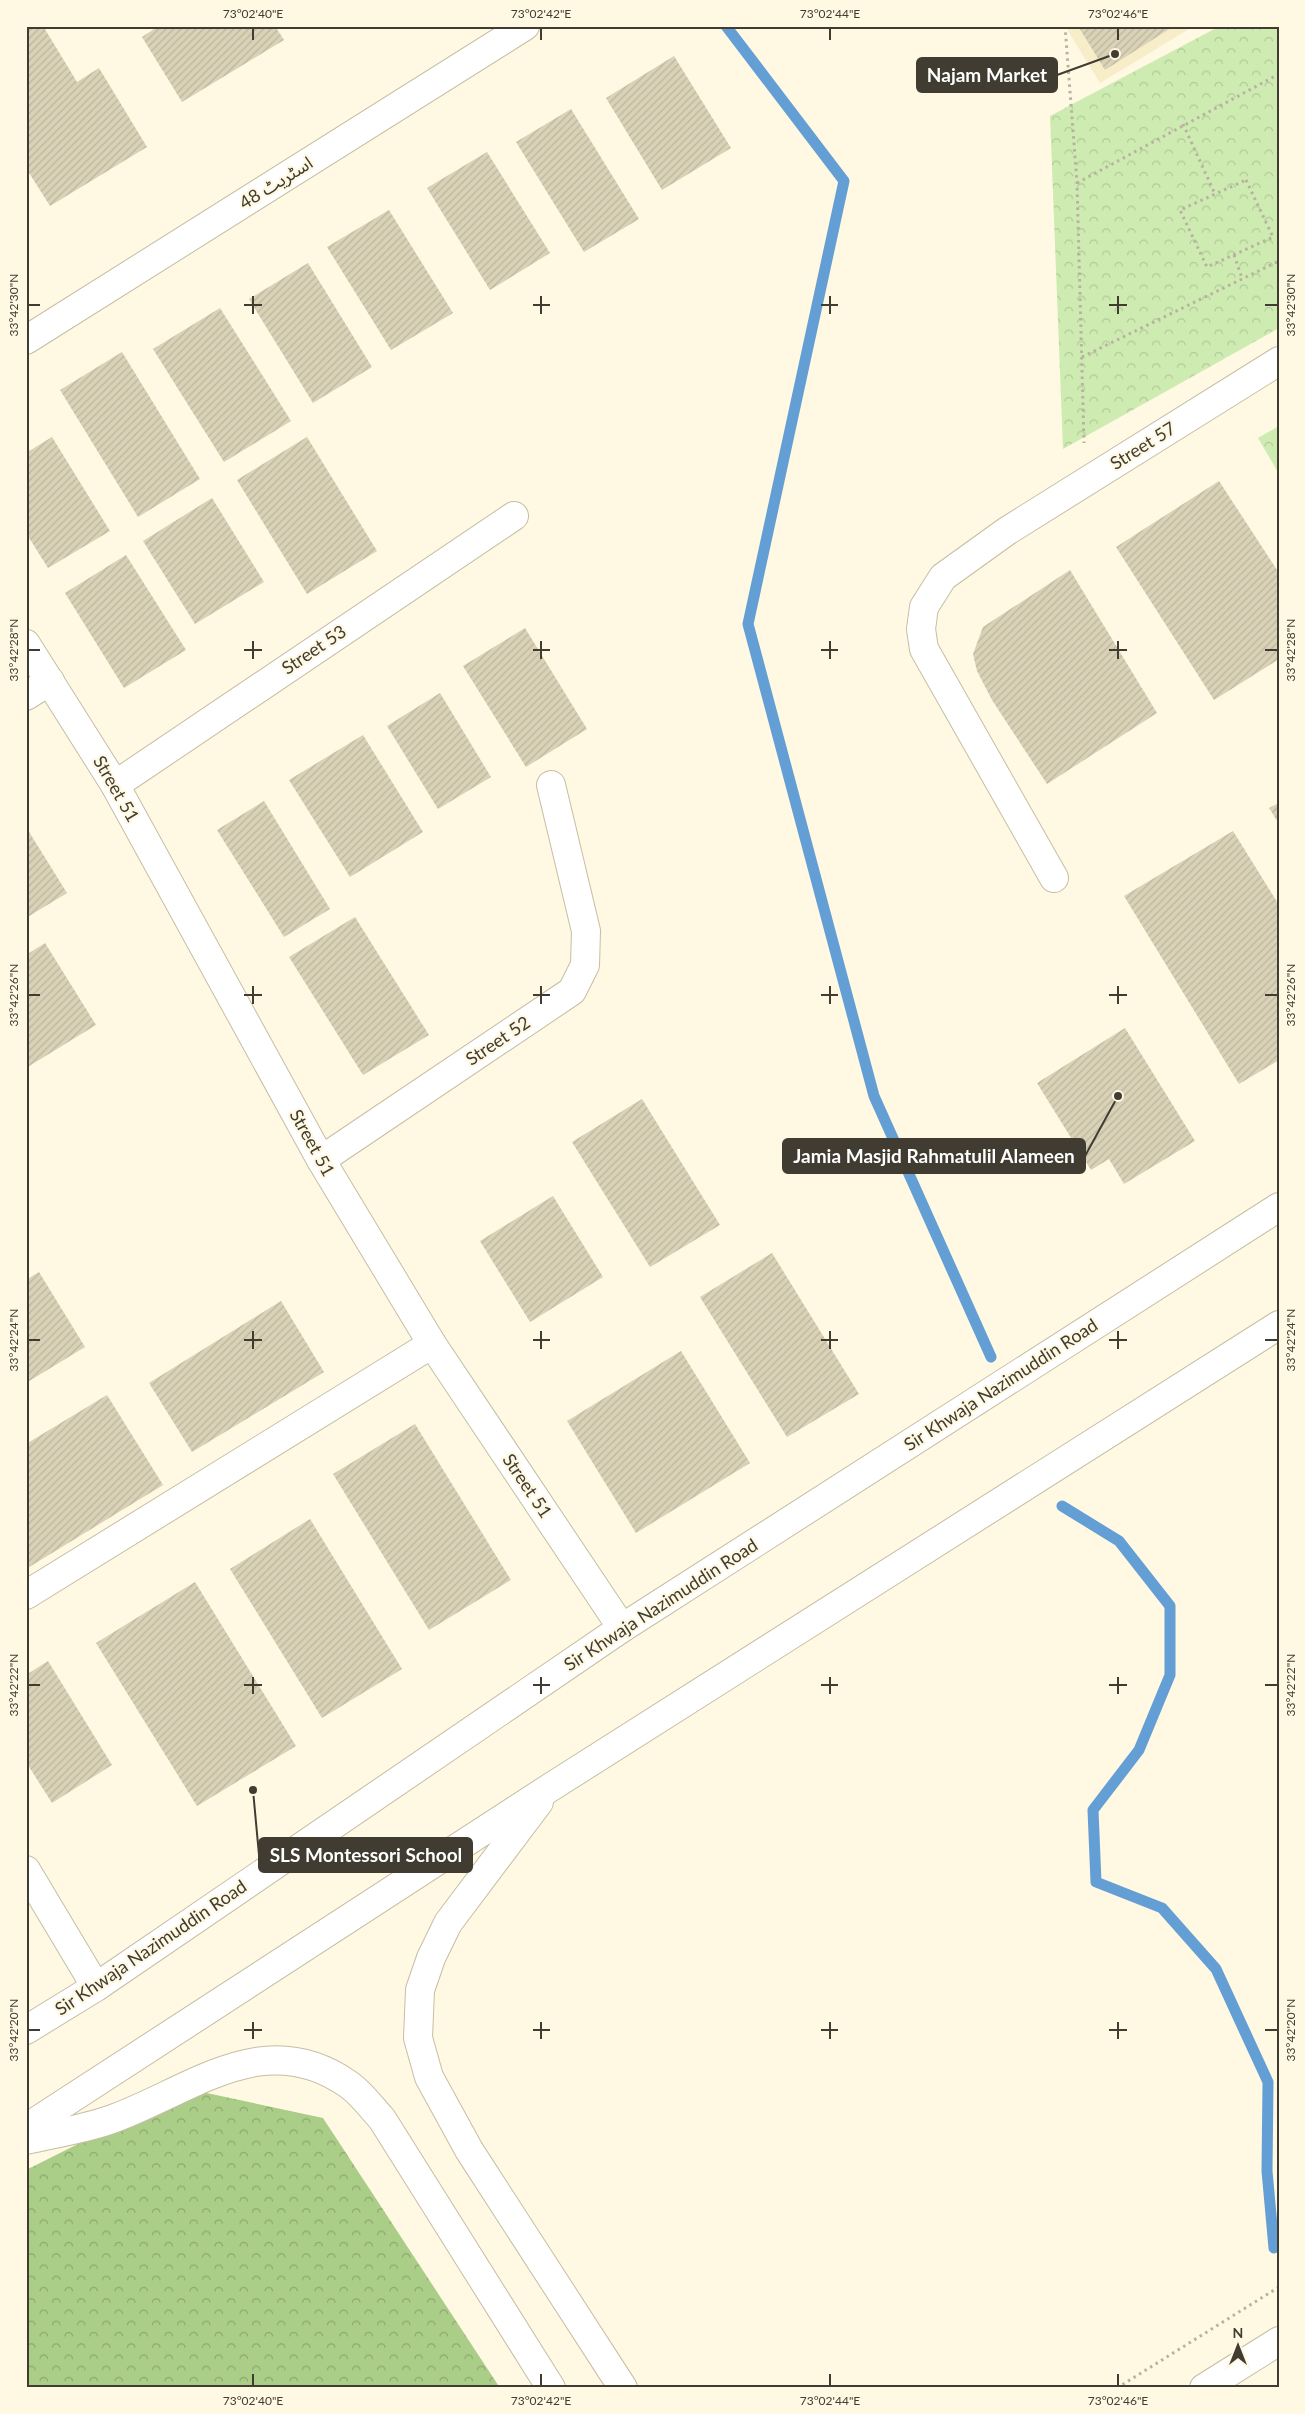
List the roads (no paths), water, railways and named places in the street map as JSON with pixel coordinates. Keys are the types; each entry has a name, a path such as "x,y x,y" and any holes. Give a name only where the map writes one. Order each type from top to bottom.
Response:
{"street":[{"name":"اسٹریٹ 48","path":"26,340 525,26"},
{"name":"Street 57","path":"1054,878 924,649 921,629 924,607 932,591 943,576 1008,531 1279,361"},
{"name":"Street 53","path":"114,785 514,516"},
{"name":"Street 51","path":"26,644 114,785 321,1160 432,1344 622,1628"},
{"path":"26,696 50,681"},
{"name":"Street 52","path":"321,1160 572,992 585,965 586,931 551,785"},
{"name":"Sir Khwaja Nazimuddin Road","path":"26,2030 96,1987 622,1628 1279,1207"},
{"path":"26,2128 551,1787 1279,1325"},
{"path":"26,1595 432,1344"},
{"path":"551,1787 448,1923 431,1958 420,1990 418,2038 429,2077 469,2150 623,2388"},
{"path":"26,1870 96,1987"},
{"path":"26,2140 114,2119 222,2070 259,2060 285,2059 318,2068 349,2084 382,2119 551,2388"},
{"path":"1204,2388 1279,2341"}],"waterway":[{"path":"726,26 844,181 748,624 874,1096 991,1357"},
{"path":"1062,1506 1119,1541 1170,1606 1170,1675 1139,1750 1093,1810 1096,1882 1162,1908 1216,1969 1268,2082 1267,2171 1274,2248"}],"place":[{"name":"Najam Market","path":"1115,54"},
{"name":"Jamia Masjid Rahmatulil Alameen","path":"1118,1096"},
{"name":"SLS Montessori School","path":"253,1790"}]}
